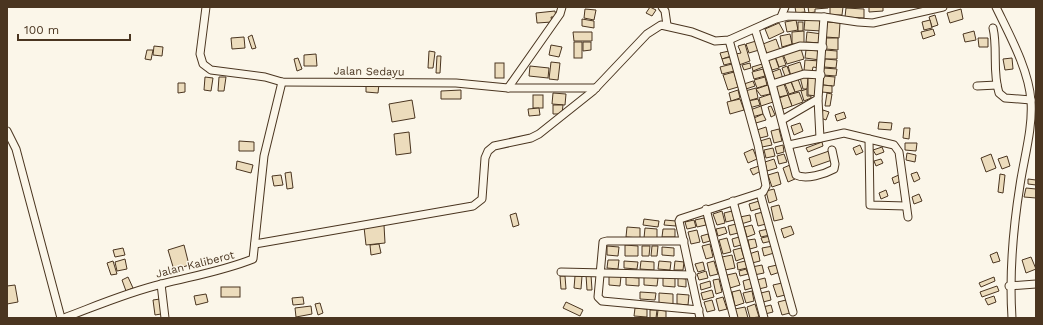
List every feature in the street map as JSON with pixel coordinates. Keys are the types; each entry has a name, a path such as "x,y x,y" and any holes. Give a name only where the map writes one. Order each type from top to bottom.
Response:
{"street":[{"name":"Jalan Sedayu","path":"206,7 200,54 203,64 211,70 265,77 282,82 456,83 508,88 596,88"},
{"path":"508,88 560,14 562,7"},
{"path":"662,7 665,12 667,25"},
{"path":"781,17 785,7"},
{"path":"255,244 473,206 482,199 485,158 488,151 494,146 535,137 596,88 647,34 656,27 667,25 715,41 729,40 781,17 824,17 873,23 943,7"},
{"path":"996,7 1013,42 1024,72 1031,100 1030,122 1013,238 1010,286 1012,318"},
{"path":"820,138 818,99 821,75 824,17"},
{"path":"993,28 996,41 994,65 999,93 1005,98 1031,100"},
{"path":"755,29 772,84 796,174 802,177 825,173 834,169 835,164 832,150"},
{"path":"700,318 692,275 679,221 680,219 706,209 760,193 766,186 758,145 729,40"},
{"path":"764,58 800,46 823,47"},
{"path":"772,84 804,74 821,75"},
{"name":"Jalan Kaliberot","path":"64,318 161,284 214,273 253,259 264,156 282,82"},
{"path":"977,86 997,85"},
{"path":"782,120 818,99"},
{"path":"7,131 16,149 61,318"},
{"path":"789,146 844,133 894,145 899,152 908,217"},
{"path":"869,139 870,205 906,206"},
{"path":"760,193 793,312"},
{"path":"733,201 764,318"},
{"path":"706,209 734,318"},
{"path":"684,241 603,242 598,297 602,301 699,310"},
{"path":"561,272 692,275"},
{"path":"161,284 165,318"},
{"path":"1010,286 1036,284"}],"building":[{"path":"650,7 656,10 652,16 646,13"},
{"path":"795,7 804,7 805,12 796,13"},
{"path":"808,7 828,8 815,9 815,12 809,13"},
{"path":"830,7 843,7 842,15 830,15"},
{"path":"869,7 883,7 883,11 869,12"},
{"path":"846,8 864,9 864,18 845,17"},
{"path":"585,9 596,10 594,20 584,18"},
{"path":"961,9 963,19 950,23 947,13"},
{"path":"555,11 556,17 551,17 552,22 537,23 536,13"},
{"path":"935,15 938,25 932,27 929,17"},
{"path":"582,19 594,21 594,28 582,26"},
{"path":"805,19 822,21 822,31 804,30"},
{"path":"796,20 798,30 787,32 785,22"},
{"path":"930,20 932,28 924,30 922,22"},
{"path":"798,22 803,22 803,31 798,31"},
{"path":"827,22 840,23 839,38 826,37"},
{"path":"779,23 784,32 769,39 765,29"},
{"path":"933,29 935,35 923,39 921,32"},
{"path":"804,31 804,44 792,44 792,32"},
{"path":"974,31 976,40 965,42 963,34"},
{"path":"573,32 592,32 592,41 574,41"},
{"path":"807,32 822,34 821,43 806,42"},
{"path":"790,34 792,44 782,47 780,36"},
{"path":"252,35 256,48 252,49 248,37"},
{"path":"244,37 245,48 232,49 231,38"},
{"path":"826,38 838,38 838,50 826,49"},
{"path":"978,38 988,38 988,47 979,47"},
{"path":"776,39 780,50 767,54 763,44"},
{"path":"756,41 759,50 749,53 746,44"},
{"path":"574,42 582,42 582,58 574,58"},
{"path":"583,42 591,42 591,50 583,51"},
{"path":"745,44 750,61 739,65 736,54 741,53 738,46"},
{"path":"551,45 562,47 559,57 549,55"},
{"path":"154,46 163,47 162,56 153,55"},
{"path":"801,49 804,59 787,64 783,54"},
{"path":"147,50 153,50 151,60 145,59"},
{"path":"806,50 821,51 820,60 805,58"},
{"path":"825,50 837,51 837,59 824,59"},
{"path":"429,51 435,52 433,68 428,68"},
{"path":"729,51 731,56 722,59 720,53"},
{"path":"316,54 317,66 304,66 304,55"},
{"path":"782,54 786,65 779,67 775,56"},
{"path":"437,56 441,56 440,73 436,73"},
{"path":"730,57 732,63 724,65 722,59"},
{"path":"775,57 779,68 772,70 768,60"},
{"path":"298,58 302,69 297,71 294,59"},
{"path":"1012,58 1013,69 1005,70 1003,59"},
{"path":"825,59 837,60 836,68 824,67"},
{"path":"805,60 820,61 819,68 813,67 812,72 804,71"},
{"path":"551,62 560,63 558,80 549,79"},
{"path":"800,62 803,72 791,76 788,66"},
{"path":"495,63 504,63 504,78 495,78"},
{"path":"750,63 751,68 744,70 742,65"},
{"path":"732,64 734,71 722,74 720,67"},
{"path":"762,64 763,67 753,71 752,67"},
{"path":"530,66 549,68 548,78 529,76"},
{"path":"787,66 791,77 786,79 782,68"},
{"path":"824,68 837,69 836,76 823,75"},
{"path":"763,69 765,76 754,79 752,72"},
{"path":"780,69 783,79 775,81 772,72"},
{"path":"734,72 738,87 728,90 723,75"},
{"path":"824,76 835,77 834,86 823,85"},
{"path":"205,77 213,78 211,91 204,90"},
{"path":"219,77 226,77 224,91 218,91"},
{"path":"765,77 767,85 757,88 754,80"},
{"path":"800,77 808,78 807,89 803,89"},
{"path":"808,78 818,78 817,96 808,95"},
{"path":"798,79 802,90 795,92 791,81"},
{"path":"753,81 755,86 746,89 744,84"},
{"path":"791,82 795,92 789,94 785,84"},
{"path":"178,83 185,83 185,92 178,93"},
{"path":"366,84 379,84 378,93 366,92"},
{"path":"784,84 788,95 779,97 776,86"},
{"path":"768,85 770,94 761,96 756,89"},
{"path":"823,85 832,86 832,93 822,92"},
{"path":"756,88 758,98 748,101 745,91"},
{"path":"807,89 807,96 811,96 811,98 804,101 801,91"},
{"path":"461,90 461,99 441,99 441,91"},
{"path":"738,90 740,98 731,101 729,93"},
{"path":"799,92 803,102 792,106 788,95"},
{"path":"553,93 566,94 565,105 552,104"},
{"path":"827,93 832,94 830,106 825,106"},
{"path":"771,94 773,102 761,106 759,98"},
{"path":"533,95 543,95 543,108 533,108"},
{"path":"788,95 792,106 783,109 779,98"},
{"path":"740,99 744,110 730,114 727,102"},
{"path":"758,99 760,105 749,108 748,101"},
{"path":"412,100 415,118 392,122 389,104"},
{"path":"553,105 563,105 562,114 553,114"},
{"path":"761,106 763,114 752,117 750,110"},
{"path":"771,106 775,115 771,117 768,107"},
{"path":"539,108 540,115 529,116 528,109"},
{"path":"823,110 829,112 826,120 821,118"},
{"path":"844,112 846,118 837,121 835,115"},
{"path":"763,114 766,120 756,123 754,118"},
{"path":"879,122 892,123 891,130 878,129"},
{"path":"800,123 803,131 794,135 791,126"},
{"path":"766,127 768,136 760,138 757,130"},
{"path":"904,128 910,128 909,139 903,138"},
{"path":"779,129 782,141 774,143 771,131"},
{"path":"409,132 411,153 396,155 394,134"},
{"path":"770,138 772,145 762,147 760,141"},
{"path":"239,141 254,142 254,151 239,151"},
{"path":"822,142 823,146 808,152 806,148"},
{"path":"905,143 917,143 916,151 905,150"},
{"path":"783,145 784,152 777,154 775,147"},
{"path":"860,145 863,152 856,155 853,148"},
{"path":"882,147 884,152 876,155 873,150"},
{"path":"773,148 775,156 766,158 764,150"},
{"path":"753,149 757,159 748,163 744,153"},
{"path":"829,151 832,160 812,167 809,158"},
{"path":"907,153 916,155 915,162 906,160"},
{"path":"784,154 787,162 779,164 777,156"},
{"path":"991,154 996,168 986,172 981,158"},
{"path":"1007,156 1010,166 1002,169 998,159"},
{"path":"774,159 777,168 767,171 765,162"},
{"path":"881,159 883,163 876,166 874,161"},
{"path":"237,161 253,165 251,173 236,169"},
{"path":"790,165 795,179 788,182 783,168"},
{"path":"759,166 761,171 753,175 750,169"},
{"path":"291,172 293,188 287,189 285,173"},
{"path":"778,172 781,184 772,187 768,175"},
{"path":"917,172 920,179 914,182 911,174"},
{"path":"901,174 903,180 894,184 892,178"},
{"path":"1000,174 1005,175 1003,193 998,192"},
{"path":"281,175 283,185 274,186 272,176"},
{"path":"1028,179 1036,180 1036,185 1028,184"},
{"path":"1026,188 1036,189 1036,198 1024,197"},
{"path":"774,189 777,200 769,203 766,191"},
{"path":"886,190 888,196 881,199 879,193"},
{"path":"919,194 922,201 914,204 912,197"},
{"path":"759,201 761,208 751,211 749,204"},
{"path":"779,205 783,219 774,221 771,207"},
{"path":"722,211 725,223 717,225 713,214"},
{"path":"732,211 734,220 726,222 724,213"},
{"path":"763,212 766,224 758,226 755,214"},
{"path":"516,213 519,225 513,227 510,215"},
{"path":"750,215 751,221 741,224 740,217"},
{"path":"704,218 706,225 697,227 695,220"},
{"path":"644,219 659,221 658,227 643,225"},
{"path":"665,220 676,221 676,226 664,225"},
{"path":"694,220 696,227 687,229 685,222"},
{"path":"736,224 738,233 730,235 728,226"},
{"path":"384,225 385,243 366,245 364,227"},
{"path":"752,225 755,234 747,237 744,227"},
{"path":"791,226 794,234 784,238 781,229"},
{"path":"627,227 640,228 640,238 626,237"},
{"path":"725,227 727,233 718,236 716,229"},
{"path":"645,228 657,229 657,239 644,238"},
{"path":"663,229 675,229 675,237 662,237"},
{"path":"768,229 770,235 761,237 759,231"},
{"path":"697,230 700,242 691,244 688,232"},
{"path":"708,234 710,241 703,243 701,236"},
{"path":"770,236 772,241 763,243 761,238"},
{"path":"739,237 741,245 734,247 732,239"},
{"path":"727,238 731,252 723,254 719,240"},
{"path":"755,239 757,247 750,249 748,240"},
{"path":"379,244 381,253 371,255 370,245"},
{"path":"710,244 713,257 706,259 702,246"},
{"path":"184,245 189,265 174,270 168,250"},
{"path":"625,245 638,246 638,256 625,256"},
{"path":"607,246 619,247 618,256 607,255"},
{"path":"642,246 650,246 649,256 642,256"},
{"path":"652,246 658,246 657,256 651,256"},
{"path":"773,246 774,253 764,256 762,248"},
{"path":"662,247 674,248 674,256 662,255"},
{"path":"123,248 125,255 115,257 113,250"},
{"path":"741,248 744,258 736,261 733,250"},
{"path":"758,251 760,261 752,263 749,254"},
{"path":"997,252 1000,261 993,263 990,255"},
{"path":"732,255 735,268 725,270 722,257"},
{"path":"1031,257 1036,269 1026,273 1022,260"},
{"path":"125,259 127,269 117,271 115,262"},
{"path":"608,260 619,260 618,269 607,268"},
{"path":"113,261 117,274 111,275 107,263"},
{"path":"624,261 638,262 637,269 624,268"},
{"path":"641,261 654,262 654,270 640,269"},
{"path":"659,261 671,262 670,270 658,269"},
{"path":"675,261 684,262 683,270 674,270"},
{"path":"714,261 718,274 710,276 707,263"},
{"path":"745,261 747,268 738,270 737,263"},
{"path":"703,262 705,270 698,272 695,264"},
{"path":"762,265 764,273 754,275 752,267"},
{"path":"777,265 780,272 771,275 768,267"},
{"path":"746,269 748,274 740,276 739,271"},
{"path":"706,271 708,278 699,280 697,274"},
{"path":"736,273 740,285 730,288 727,275"},
{"path":"586,275 591,275 592,290 587,290"},
{"path":"560,276 565,276 566,289 561,289"},
{"path":"575,276 582,276 581,289 574,288"},
{"path":"609,276 621,276 620,286 609,285"},
{"path":"128,277 133,288 126,291 122,280"},
{"path":"626,277 639,278 639,286 626,285"},
{"path":"644,277 658,278 657,286 644,285"},
{"path":"663,277 675,278 675,287 663,286"},
{"path":"994,277 995,281 981,287 979,283"},
{"path":"678,278 686,279 686,287 678,286"},
{"path":"765,278 767,287 759,289 757,280"},
{"path":"719,279 722,292 716,294 713,280"},
{"path":"750,279 752,288 745,290 743,281"},
{"path":"710,281 711,287 701,290 700,284"},
{"path":"782,283 785,295 777,297 773,285"},
{"path":"15,285 18,302 7,304 7,286"},
{"path":"997,286 999,291 982,297 980,292"},
{"path":"221,287 240,287 240,297 221,297"},
{"path":"712,290 714,297 703,300 701,293"},
{"path":"740,290 744,303 735,306 732,292"},
{"path":"752,291 754,301 746,303 743,293"},
{"path":"769,291 771,300 763,302 761,293"},
{"path":"640,292 656,293 655,300 640,299"},
{"path":"659,293 673,294 673,304 659,303"},
{"path":"206,294 208,302 196,305 194,296"},
{"path":"677,294 689,295 688,305 677,304"},
{"path":"994,296 996,302 988,305 985,299"},
{"path":"303,297 304,304 293,305 292,298"},
{"path":"723,297 727,309 719,311 716,299"},
{"path":"160,299 161,314 155,315 153,300"},
{"path":"712,300 715,310 707,312 704,302"},
{"path":"786,300 790,313 782,315 778,302"},
{"path":"566,302 583,310 580,316 563,308"},
{"path":"320,303 323,313 318,315 315,304"},
{"path":"755,304 759,317 750,318 747,307"},
{"path":"771,305 773,312 765,314 763,307"},
{"path":"311,306 312,314 296,317 295,308"},
{"path":"745,307 748,318 738,318 735,309"},
{"path":"635,308 647,309 647,317 634,316"},
{"path":"650,310 657,310 656,318 650,318"},
{"path":"658,310 666,311 666,318 657,318"}]}
